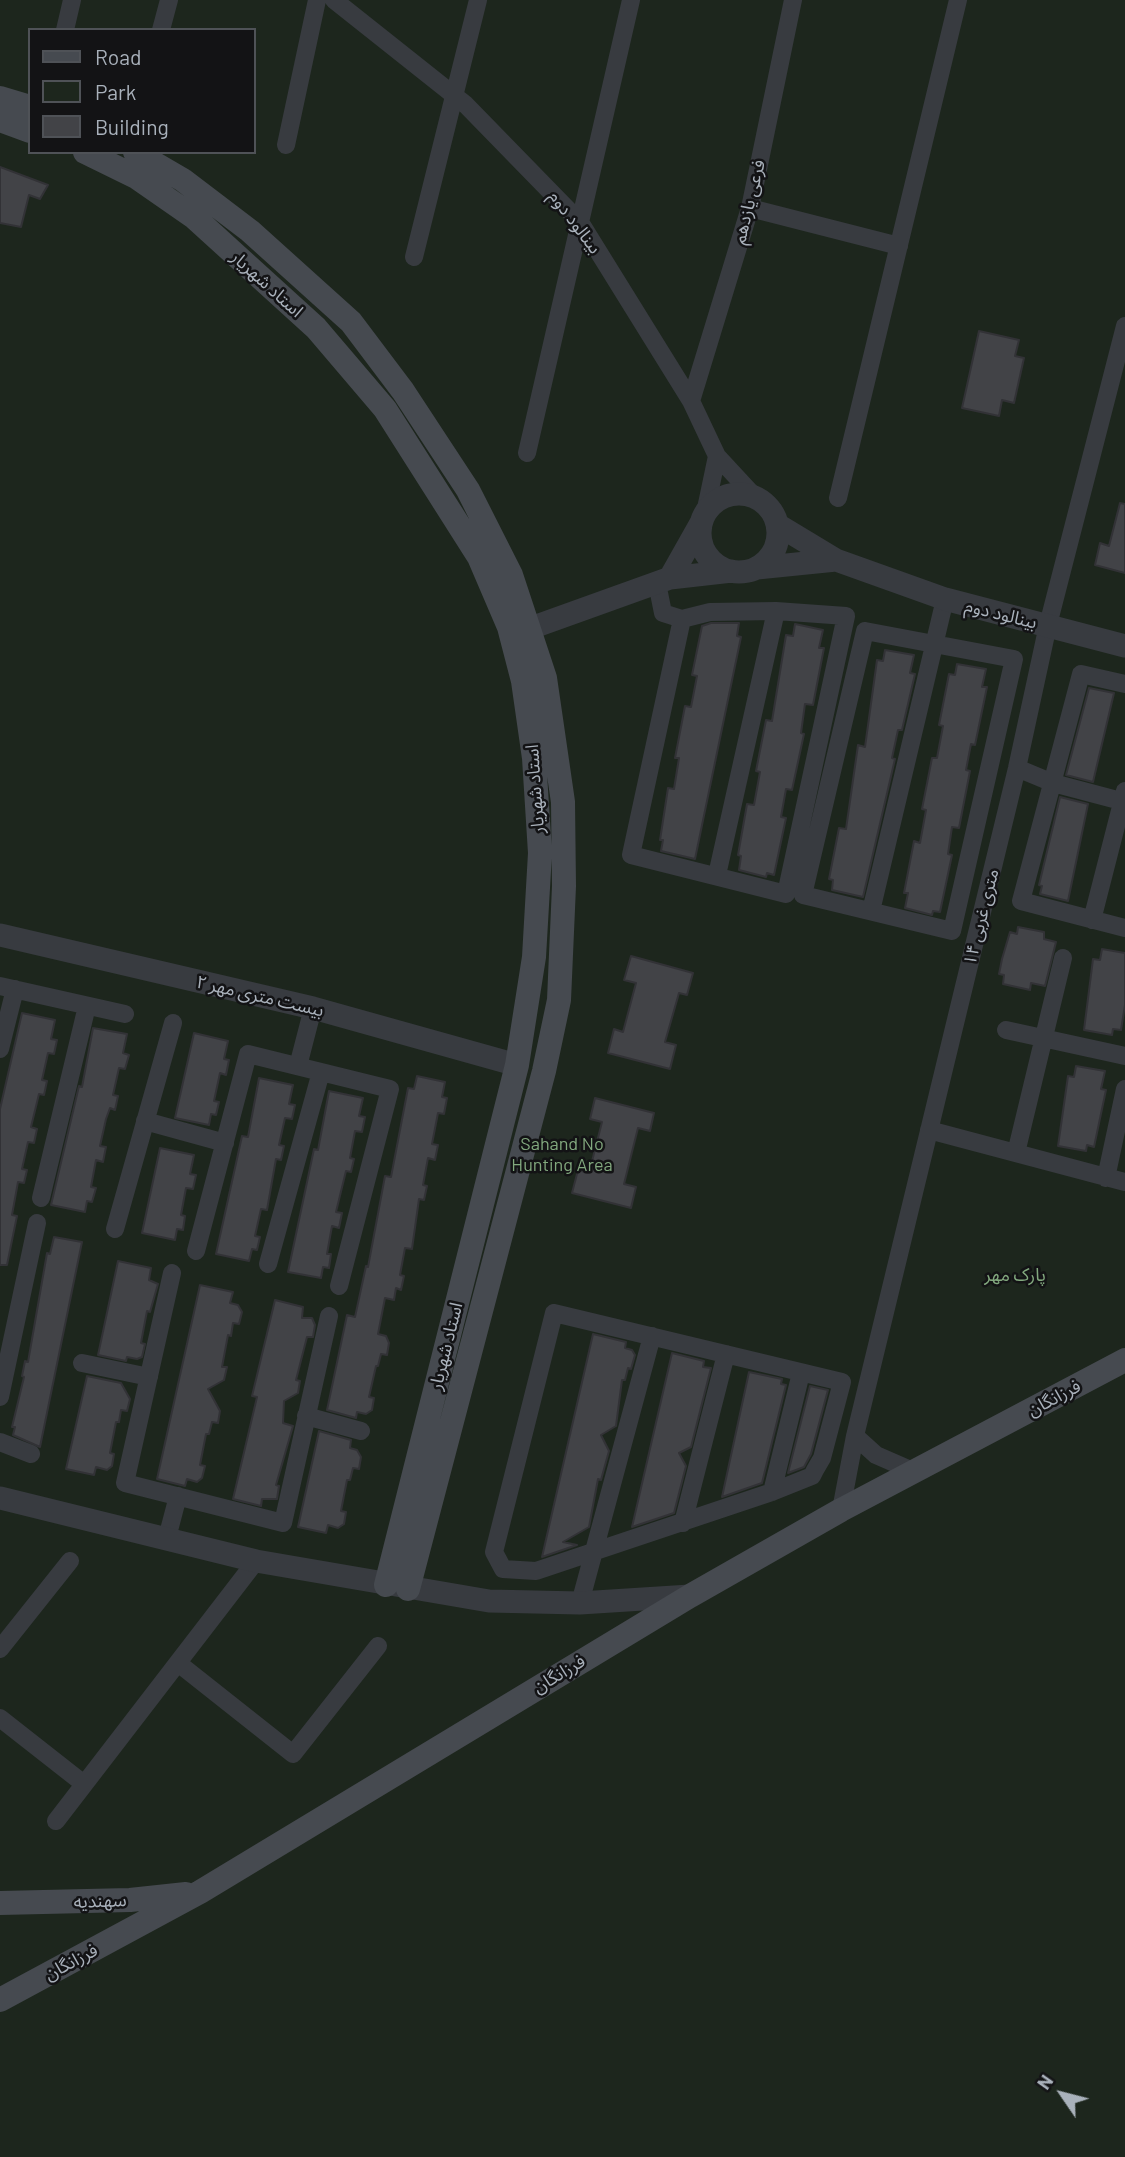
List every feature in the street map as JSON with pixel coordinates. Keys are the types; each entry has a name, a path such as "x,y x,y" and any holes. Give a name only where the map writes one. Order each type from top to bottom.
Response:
{"main road":[{"path":"0,98 28,106"},
{"path":"0,120 28,130"},
{"name":"استاد شهریار","path":"89,154 136,177 195,218 316,328 385,409 479,557 514,649 523,681 534,758 539,866 534,957 517,1065 397,1587"},
{"name":"استاد شهریار","path":"138,154 183,180 250,231 351,322 403,391 468,490 511,575 545,678 563,802 564,886 559,1000 544,1071 397,1587"},
{"path":"517,1065 544,1071"},
{"name":"فرزانگان","path":"0,2000 201,1892 690,1595 841,1510 1125,1360"},
{"name":"سهندیه","path":"0,1903 130,1900 201,1892"}],"street":[{"path":"65,28 72,0"},
{"path":"162,28 169,0"},
{"path":"286,145 317,0"},
{"name":"بینالود دوم","path":"334,0 455,96 580,222 691,401 717,456 755,496"},
{"path":"414,257 478,0"},
{"path":"527,453 631,0"},
{"name":"فرعی یازدهم","path":"691,401 750,208 793,0"},
{"path":"838,498 958,0"},
{"path":"750,208 899,246"},
{"name":"۱۴ متری غربی","path":"841,1510 855,1436 1017,768 1048,625 1125,326"},
{"path":"717,456 703,520 703,547 710,559 732,571"},
{"path":"682,619 631,855 786,894 846,616 776,611 710,612 682,619 663,613 664,580 717,500 729,495 755,496 765,503 778,525 836,560"},
{"path":"528,629 664,580 757,568 775,550 778,525"},
{"name":"بینالود دوم","path":"757,568 836,560 945,599 1125,646"},
{"path":"871,911 945,599"},
{"path":"717,875 776,611"},
{"path":"865,631 933,644 1014,659 952,931 803,895 865,631"},
{"path":"1125,684 1081,674 1021,901 1125,928"},
{"path":"1017,768 1053,783 1124,798 1092,920"},
{"name":"بیست متری مهر ۲","path":"0,935 313,1007 517,1065"},
{"path":"1016,1153 1063,958"},
{"path":"0,1049 7,988 125,1014"},
{"path":"41,1198 87,1006"},
{"path":"298,1066 313,1007"},
{"path":"115,1229 173,1023"},
{"path":"1006,1030 1125,1056"},
{"path":"196,1251 248,1054 298,1066 390,1089 339,1286"},
{"path":"268,1264 321,1072"},
{"path":"1106,1178 1125,1088"},
{"path":"145,1121 225,1143"},
{"path":"929,1130 1125,1182"},
{"path":"0,1397 37,1223"},
{"path":"172,1273 125,1483 283,1523 329,1316"},
{"path":"554,1313 652,1336 842,1382 822,1458 816,1471 812,1476 772,1492 536,1571 503,1569 494,1552 554,1313"},
{"path":"580,1603 652,1336"},
{"path":"684,1523 726,1354"},
{"path":"82,1363 149,1377"},
{"path":"772,1492 801,1373"},
{"path":"306,1416 361,1431"},
{"path":"855,1436 876,1455 915,1472"},
{"path":"0,1442 31,1454"},
{"path":"167,1538 178,1496"},
{"path":"0,1498 256,1561 489,1601 580,1603 690,1595"},
{"path":"0,1649 71,1561"},
{"path":"56,1821 256,1561"},
{"path":"178,1663 293,1754 378,1646"},
{"path":"0,1718 84,1784"}],"green space":[{"name":"Sahand No Hunting Area","path":"0,0 1125,0 1125,2157 0,2157"}],"building":[{"path":"0,167 48,185 40,199 29,195 21,227 0,223"},
{"path":"979,331 1019,340 1015,356 1024,358 1014,403 1002,400 999,416 962,408"},
{"path":"1120,503 1125,504 1125,573 1095,565 1100,543 1109,546"},
{"path":"711,623 739,623 737,636 741,637 695,859 661,851 663,840 660,840 668,788 674,789 679,758 675,758 685,706 691,707 697,676 692,675 702,626"},
{"path":"795,624 823,630 819,648 824,648 813,705 805,704 801,733 804,734 792,790 786,789 781,817 786,818 774,875 767,873 766,877 739,870 741,856 738,855 747,804 754,805 760,772 756,771 766,720 772,721 786,635 793,636"},
{"path":"885,650 914,655 910,673 915,674 902,730 898,730 892,758 895,759 863,897 832,890 833,880 829,879 839,828 846,829 858,745 865,747 877,660 883,661"},
{"path":"957,664 986,669 982,687 987,687 975,745 971,744 966,770 970,771 959,828 952,827 948,854 952,855 940,912 933,911 932,915 905,908 908,893 904,893 914,841 920,843 926,810 922,809 932,758 937,758 943,726 939,725 949,674 955,675"},
{"path":"1089,688 1114,693 1093,782 1066,775"},
{"path":"1060,797 1088,804 1068,901 1040,894 1042,886 1039,885"},
{"path":"1018,927 1044,932 1044,939 1056,942 1045,986 1031,983 1030,990 1003,984 1004,975 999,974 1002,959 1010,932 1017,934"},
{"path":"1102,949 1125,953 1125,1005 1121,1030 1113,1029 1112,1035 1084,1030 1093,959 1100,960"},
{"path":"631,956 693,973 687,995 679,993 665,1042 676,1045 670,1069 608,1053 614,1029 623,1032 636,983 624,980"},
{"path":"22,1013 55,1020 51,1039 57,1040 54,1054 48,1053 42,1080 47,1081 44,1095 39,1094 31,1127 37,1129 34,1143 28,1142 22,1169 27,1170 24,1183 18,1182 12,1215 17,1216 7,1265 0,1265 0,1109"},
{"path":"93,1028 127,1034 123,1053 129,1055 125,1069 119,1068 113,1095 118,1096 115,1110 110,1108 100,1146 106,1147 103,1162 96,1160 91,1187 96,1188 92,1202 87,1201 85,1212 51,1205 79,1086 82,1087"},
{"path":"194,1033 228,1041 224,1059 229,1060 226,1075 220,1073 214,1101 219,1102 216,1115 211,1114 209,1125 175,1118"},
{"path":"1076,1066 1105,1071 1101,1089 1106,1090 1094,1147 1087,1145 1086,1151 1058,1146 1068,1076 1074,1077"},
{"path":"417,1076 445,1082 442,1097 447,1098 444,1114 438,1113 432,1144 438,1145 435,1160 428,1158 423,1185 427,1186 424,1200 419,1199 412,1249 405,1248 400,1275 404,1276 401,1290 396,1288 394,1300 385,1298 378,1334 386,1336 389,1343 387,1355 381,1354 376,1366 369,1397 374,1398 372,1410 366,1414 357,1412 356,1418 327,1410 347,1315 355,1317 366,1266 368,1267 385,1176 391,1177 408,1088 414,1089"},
{"path":"259,1078 293,1085 289,1104 295,1105 292,1119 285,1118 279,1145 284,1146 281,1160 276,1159 267,1210 261,1209 255,1236 260,1237 257,1250 252,1249 249,1261 216,1254 242,1136 248,1137"},
{"path":"329,1091 363,1098 359,1116 365,1117 362,1132 355,1131 350,1158 354,1159 351,1172 346,1171 336,1212 342,1213 339,1228 332,1226 327,1254 331,1254 329,1268 323,1267 321,1278 288,1272 314,1149 318,1150"},
{"path":"595,1098 654,1113 650,1131 638,1128 624,1184 636,1187 631,1208 572,1193 578,1170 589,1173 602,1122 590,1119"},
{"path":"160,1148 194,1155 190,1174 196,1175 193,1189 186,1188 181,1215 185,1216 183,1230 177,1229 175,1240 142,1233"},
{"path":"54,1237 82,1242 40,1447 13,1435 15,1427 12,1427 24,1377 25,1361 28,1362 47,1253 50,1254"},
{"path":"118,1261 151,1268 149,1280 158,1284 150,1312 147,1311 141,1343 145,1344 142,1357 127,1357 126,1361 98,1355"},
{"path":"200,1285 233,1292 230,1303 238,1305 242,1312 239,1324 233,1323 231,1336 228,1335 222,1367 227,1367 224,1380 208,1389 220,1411 218,1423 212,1422 209,1434 206,1434 200,1465 205,1466 202,1478 197,1482 187,1479 185,1486 157,1479"},
{"path":"275,1300 303,1307 302,1318 312,1318 315,1325 313,1337 307,1337 296,1380 300,1381 298,1393 284,1401 283,1423 293,1426 276,1485 279,1486 277,1499 262,1499 261,1506 233,1499 257,1397 252,1396"},
{"path":"593,1334 626,1342 625,1348 632,1350 635,1355 631,1369 628,1368 625,1380 622,1380 616,1426 601,1435 609,1451 601,1480 598,1479 589,1527 563,1542 577,1545 542,1557"},
{"path":"672,1353 704,1361 703,1367 711,1368 691,1447 679,1453 686,1466 674,1513 632,1527"},
{"path":"749,1372 782,1379 781,1384 786,1385 762,1483 722,1497"},
{"path":"87,1376 121,1383 130,1399 127,1411 121,1410 119,1422 116,1422 110,1453 114,1454 112,1466 107,1470 96,1467 94,1475 66,1469"},
{"path":"810,1386 828,1390 811,1454 804,1467 788,1473"},
{"path":"319,1431 351,1440 350,1448 357,1450 361,1457 359,1469 353,1468 350,1480 347,1480 341,1511 346,1512 344,1524 338,1528 328,1525 326,1533 298,1527"}],"park label":[{"name":"پارک مهر","path":"1015,1275"}]}
